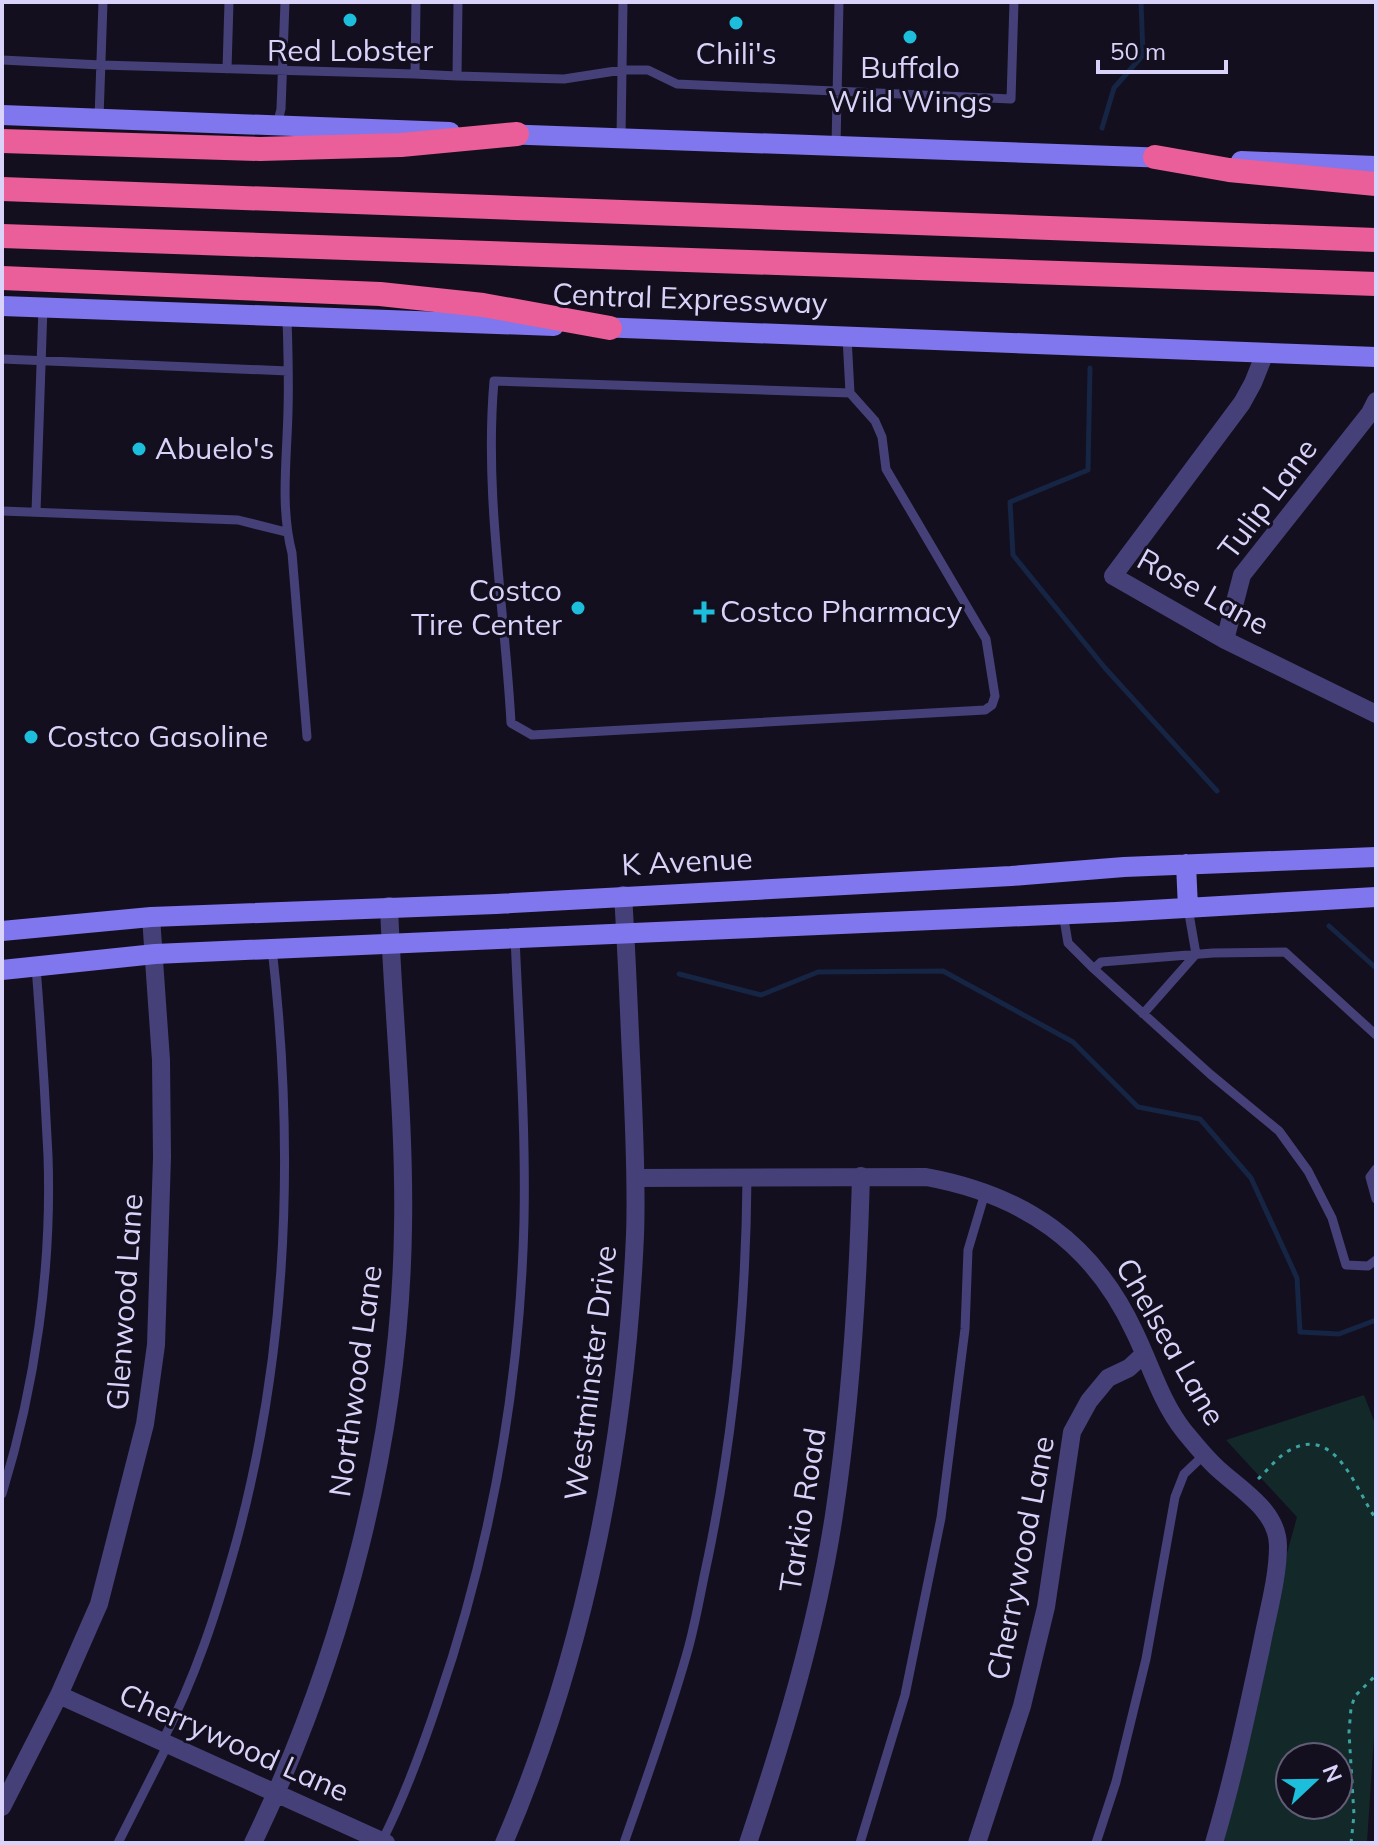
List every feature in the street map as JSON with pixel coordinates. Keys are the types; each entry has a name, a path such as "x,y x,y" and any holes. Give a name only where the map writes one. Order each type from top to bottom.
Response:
{"highway":[{"path":"2,141 260,149 401,145 517,134"},
{"path":"1155,157 1229,170 1376,184"},
{"path":"2,189 1376,240"},
{"name":"Central Expressway","path":"2,236 1376,284"},
{"path":"2,278 380,294 483,305 610,328"}],"main road":[{"path":"2,115 1376,166"},
{"name":"Central Expressway","path":"2,306 1376,357"},
{"name":"K Avenue","path":"2,931 151,917 496,904 1186,864 1376,857"},
{"path":"1186,864 1188,908"},
{"path":"2,970 155,954 1376,897"}],"street":[{"name":"Rose Lane","path":"1265,353 1242,403 1113,576 1225,640 1376,714"},
{"name":"Tulip Lane","path":"1225,640 1242,575 1370,413 1376,401"},
{"name":"Westminster Drive","path":"504,1843 522,1802 558,1694 588,1585 608,1491 625,1364 635,1236 636,1178 623,895"},
{"name":"Northwood Lane","path":"253,1843 277,1794 320,1683 352,1578 378,1460 396,1339 403,1214 401,1081 389,906"},
{"name":"Glenwood Lane","path":"2,1807 59,1695 103,1590 145,1424 154,1361 162,1157 161,1060 151,917"},
{"name":"Tarkio Road","path":"748,1843 784,1735 816,1611 834,1516 858,1282 861,1176"},
{"name":"Chelsea Lane","path":"636,1178 926,1177 960,1183 1051,1226 1083,1253 1103,1276 1136,1334 1160,1392 1182,1427 1272,1521 1278,1546 1270,1604 1245,1721 1214,1843"},
{"name":"Cherrywood Lane","path":"977,1843 1022,1706 1046,1607 1072,1432 1089,1401 1108,1378 1129,1368 1143,1355"},
{"name":"Cherrywood Lane","path":"59,1695 383,1842"}],"lane":[{"path":"99,118 103,2"},
{"path":"227,69 229,2"},
{"path":"277,125 281,109 285,2"},
{"path":"415,74 416,2"},
{"path":"457,76 458,2"},
{"path":"621,138 623,2"},
{"path":"836,146 839,2"},
{"path":"2,60 564,79 622,70 648,70 677,84 1011,99 1014,2"},
{"path":"36,512 43,307"},
{"path":"287,318 286,532 292,553 307,737"},
{"path":"847,337 850,393 875,421 882,437 886,469 986,639 995,696 992,705 985,710 532,735 511,723 490,427 494,381 850,393"},
{"path":"2,359 288,371"},
{"path":"2,511 238,520 286,532"},
{"path":"1188,908 1196,954"},
{"path":"1063,913 1068,943 1143,1014 1279,1131 1314,1183 1332,1218 1346,1265 1368,1266 1376,1260"},
{"path":"383,1842 415,1768 463,1624 496,1485 513,1379 522,1268 525,1177 515,937"},
{"path":"118,1843 182,1703 226,1578 248,1498 265,1413 286,1195 286,1126 272,948"},
{"path":"1094,969 1101,962 1196,954 1285,952 1376,1035"},
{"path":"1143,1014 1196,954"},
{"path":"2,1494 28,1385 44,1266 48,1158 36,967"},
{"path":"1376,1169 1370,1177 1376,1199"},
{"path":"624,1843 688,1650 724,1480 741,1339 747,1177"},
{"path":"860,1843 905,1695 941,1518 965,1329 968,1250 985,1193"},
{"path":"1096,1843 1116,1782 1146,1659 1175,1497 1184,1474 1205,1454"}],"path":[{"path":"1245,1493 1284,1453 1298,1447 1316,1445 1343,1460 1376,1519"},
{"path":"1351,1843 1354,1815 1349,1732 1351,1708 1355,1696 1376,1675"}],"green space":[{"path":"1364,1395 1376,1426 1376,1706 1367,1843 1207,1843 1297,1517 1226,1440"}],"waterway":[{"path":"1102,128 1114,88 1143,55 1141,2"},
{"path":"1090,368 1088,470 1010,502 1013,555 1105,668 1217,791"},
{"path":"1329,926 1376,968"},
{"path":"679,974 761,995 818,972 943,971 1073,1042 1138,1107 1200,1119 1251,1178 1297,1278 1300,1332 1339,1334 1376,1320"}],"place":[{"name":"Red Lobster","path":"350,20"},
{"name":"Chili's","path":"736,23"},
{"name":"Buffalo Wild Wings","path":"910,37"},
{"name":"Abuelo's","path":"139,449"},
{"name":"Costco Tire Center","path":"578,608"},
{"name":"Costco Pharmacy","path":"704,612"},
{"name":"Costco Gasoline","path":"31,737"}]}
